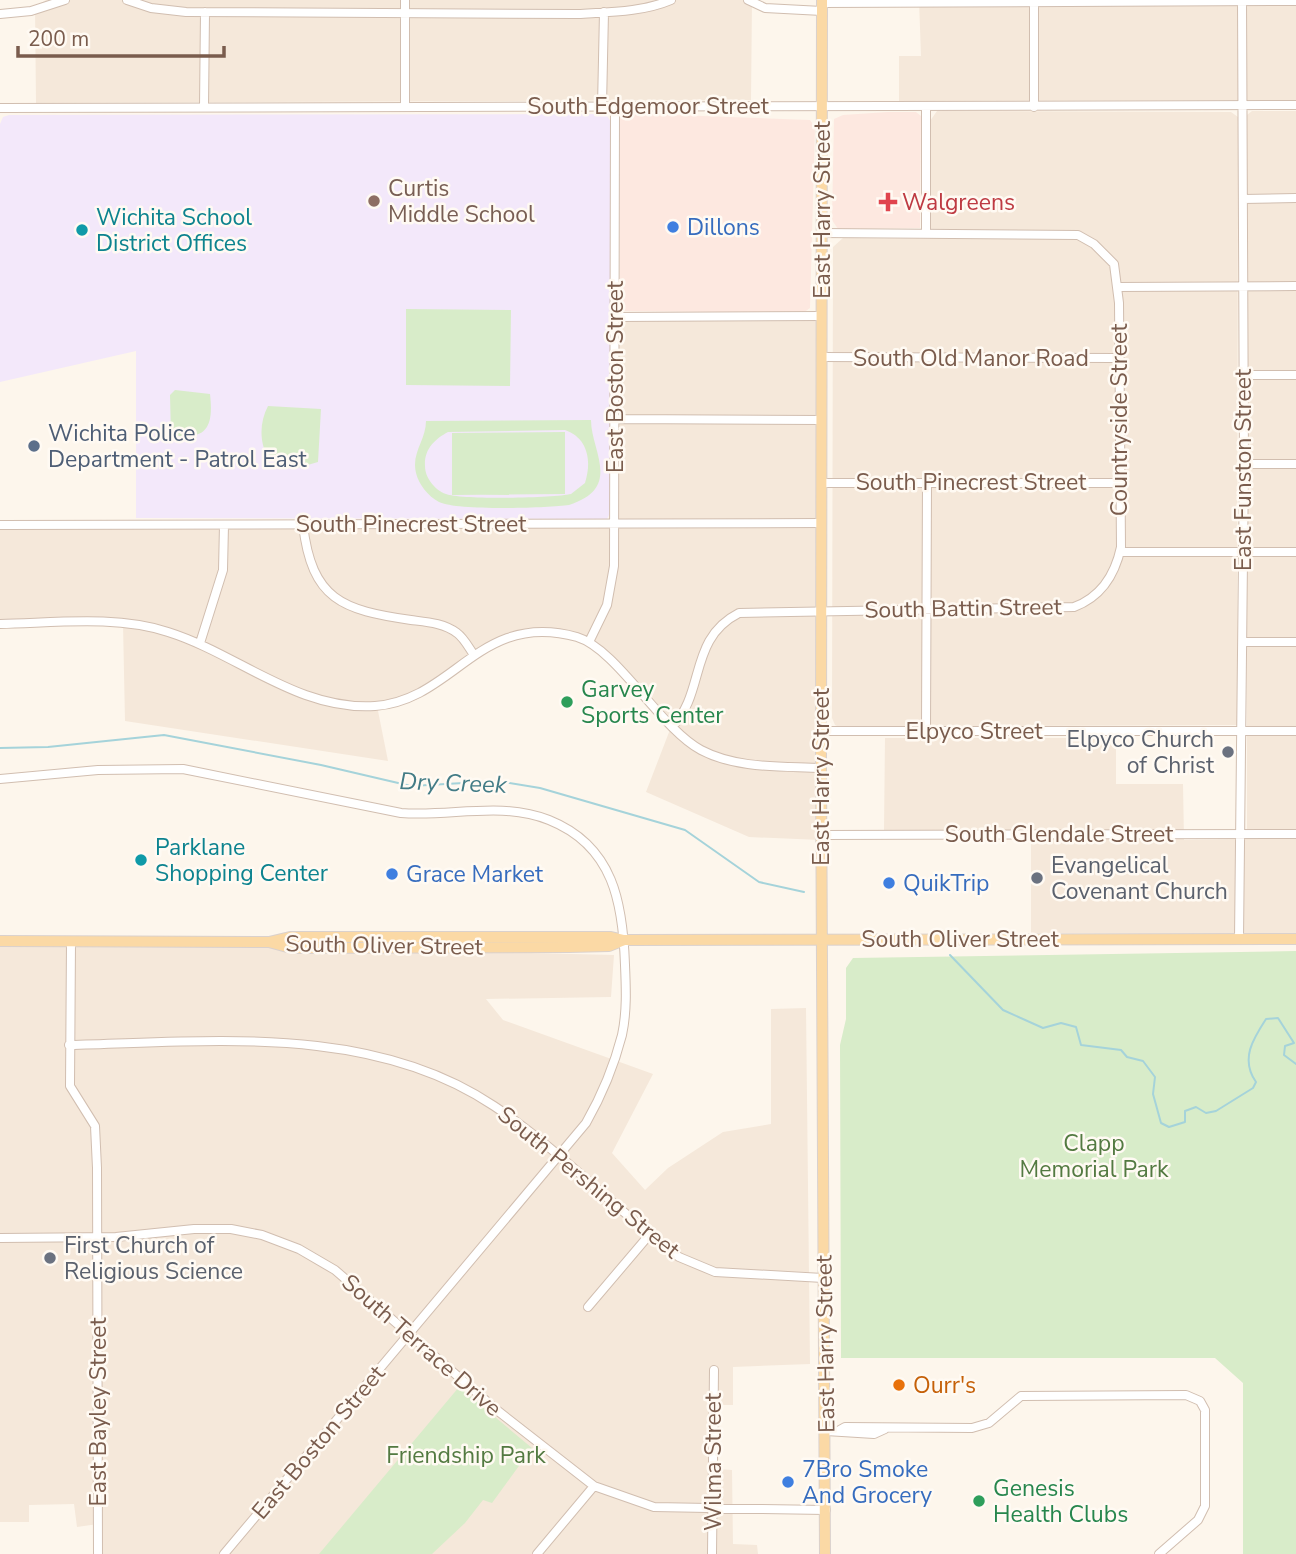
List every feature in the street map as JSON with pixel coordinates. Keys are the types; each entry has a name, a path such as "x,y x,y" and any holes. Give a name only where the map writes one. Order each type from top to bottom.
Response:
{"main road":[{"name":"East Harry Street","path":"822,5 821,835 825,1554"},
{"name":"South Oliver Street","path":"0,941 269,942 291,948 569,947 609,946 624,940 822,938 1296,939"}],"street":[{"path":"0,14 31,11 65,0"},
{"path":"127,0 151,8 205,12 405,13 604,12 660,5 671,0"},
{"path":"405,0 405,106"},
{"path":"748,0 765,8 1034,1 1296,1"},
{"path":"1034,1 1034,107"},
{"name":"East Funston Street","path":"1239,939 1244,464 1242,1"},
{"path":"204,107 205,12"},
{"path":"602,106 604,12"},
{"name":"East Boston Street","path":"589,642 607,605 614,566 615,106"},
{"path":"926,106 926,234"},
{"name":"South Edgemoor Street","path":"0,108 1296,106"},
{"path":"1243,199 1296,198"},
{"name":"Countryside Street","path":"822,233 1078,236 1094,244 1114,264 1119,358 1120,552"},
{"path":"1117,288 1296,286"},
{"path":"615,317 822,316"},
{"name":"South Old Manor Road","path":"822,358 1119,358"},
{"path":"1243,375 1296,375"},
{"path":"616,419 822,420"},
{"path":"1244,464 1296,464"},
{"path":"926,731 927,482"},
{"name":"South Pinecrest Street","path":"822,483 1119,482"},
{"name":"South Pinecrest Street","path":"0,525 822,523"},
{"path":"200,643 223,570 224,525"},
{"path":"303,525 306,553 321,584 341,604 369,614 438,623 458,634 474,655"},
{"path":"1120,552 1296,552"},
{"name":"South Battin Street","path":"671,727 682,716 713,631 739,613 926,607 1074,607 1092,600 1107,583 1120,552"},
{"path":"0,624 136,624 200,643 275,682 340,706 376,706 413,696 474,655 514,634 550,631 589,642 635,686 671,727 699,749 735,762 821,768"},
{"path":"1243,642 1296,642"},
{"name":"Elpyco Street","path":"821,731 1296,731"},
{"path":"0,779 98,770 183,769 401,813 422,815 481,809 521,811 566,828 595,852 618,895 624,940"},
{"name":"South Glendale Street","path":"821,835 1296,834"},
{"name":"East Boston Street","path":"224,1554 586,1123 602,1095 614,1062 625,1014 624,940"},
{"name":"East Bayley Street","path":"71,942 70,1086 95,1126 99,1554"},
{"name":"South Pershing Street","path":"69,1045 229,1042 316,1045 364,1052 447,1081 477,1096 521,1125 680,1257 715,1272 823,1278"},
{"name":"South Terrace Drive","path":"0,1238 97,1237 194,1229 231,1229 262,1235 299,1249 335,1270 498,1411 594,1486 654,1507 825,1510"},
{"path":"588,1307 650,1234"},
{"name":"Wilma Street","path":"712,1554 713,1370"},
{"path":"826,1431 874,1434 885,1429 972,1428 989,1423 1021,1396 1186,1395 1200,1401 1205,1409 1205,1506 1198,1520 1159,1554"},
{"path":"537,1554 594,1486"}],"shaded area":[{"path":"46,0 752,0 751,100 36,103 35,7"},
{"path":"919,0 1296,0 1296,100 899,101 899,56 921,56"},
{"path":"937,111 1231,112 1238,117 1237,725 835,725 832,718 833,247 843,238 930,239 930,121"},
{"path":"1252,111 1296,111 1296,934 1031,933 1031,831 884,830 885,738 1116,738 1116,784 1183,784 1184,840 1247,839 1247,115"},
{"path":"916,112 921,116 920,228 838,229 832,220 834,119 843,115"},
{"path":"622,113 810,120 815,127 810,308 803,313 620,311 619,119"},
{"path":"606,114 611,122 611,511 607,519 136,518 136,351 0,382 0,124 3,117"},
{"path":"822,316 821,840 749,837 646,792 671,727 589,642 523,633 484,648 416,700 377,706 388,761 125,721 123,624 0,624 0,525 614,523 615,317"},
{"path":"0,941 614,955 611,997 486,999 503,1020 653,1074 612,1153 645,1190 668,1168 723,1132 771,1124 771,1009 806,1008 810,1364 733,1367 733,1405 720,1405 718,1469 732,1470 733,1544 757,1545 758,1554 98,1554 98,1524 77,1527 74,1504 29,1505 29,1522 0,1522"}],"green space":[{"path":"406,309 511,310 510,386 406,385"},
{"path":"175,390 210,394 211,416 205,430 200,434 171,435 170,395"},
{"path":"268,406 321,409 318,462 297,468 270,460 264,448 262,434"},
{"path":"591,420 600,479 595,489 585,498 569,505 482,508 439,502 424,490 416,473 415,459 426,421","holes":["565,430 583,444 588,467 585,483 571,494 508,498 455,496 438,490 425,470 428,450 448,432"]},
{"path":"565,432 565,494 452,495 452,433"},
{"name":"Clapp Memorial Park","path":"1296,951 1296,1554 1243,1554 1243,1383 1215,1358 841,1358 840,1045 846,1019 846,968 853,958"},
{"name":"Friendship Park","path":"459,1387 532,1448 492,1503 483,1500 465,1523 432,1554 319,1554"}],"waterway":[{"name":"Dry Creek","path":"0,748 48,747 164,735 321,765 411,786 498,781 540,788 685,830 759,882 804,892"},
{"name":"Dry Creek","path":"950,955 1003,1010 1043,1028 1061,1023 1076,1027 1081,1045 1121,1050 1127,1057 1143,1061 1155,1077 1153,1094 1161,1123 1169,1127 1185,1122 1185,1111 1196,1107 1206,1113 1216,1111 1253,1088 1256,1082 1249,1065 1250,1049 1266,1019 1278,1018 1294,1043 1285,1046 1284,1055 1296,1064"}],"place":[{"name":"Curtis Middle School","path":"374,201"},
{"name":"Walgreens","path":"888,202"},
{"name":"Dillons","path":"673,227"},
{"name":"Wichita School District Offices","path":"82,230"},
{"name":"Wichita Police Department - Patrol East","path":"34,446"},
{"name":"Garvey Sports Center","path":"567,702"},
{"name":"Elpyco Church of Christ","path":"1228,752"},
{"name":"Parklane Shopping Center","path":"141,860"},
{"name":"Grace Market","path":"392,874"},
{"name":"Evangelical Covenant Church","path":"1037,878"},
{"name":"QuikTrip","path":"889,883"},
{"name":"First Church of Religious Science","path":"50,1258"},
{"name":"Ourr's","path":"899,1385"},
{"name":"7Bro Smoke And Grocery","path":"788,1482"},
{"name":"Genesis Health Clubs","path":"979,1501"}]}
